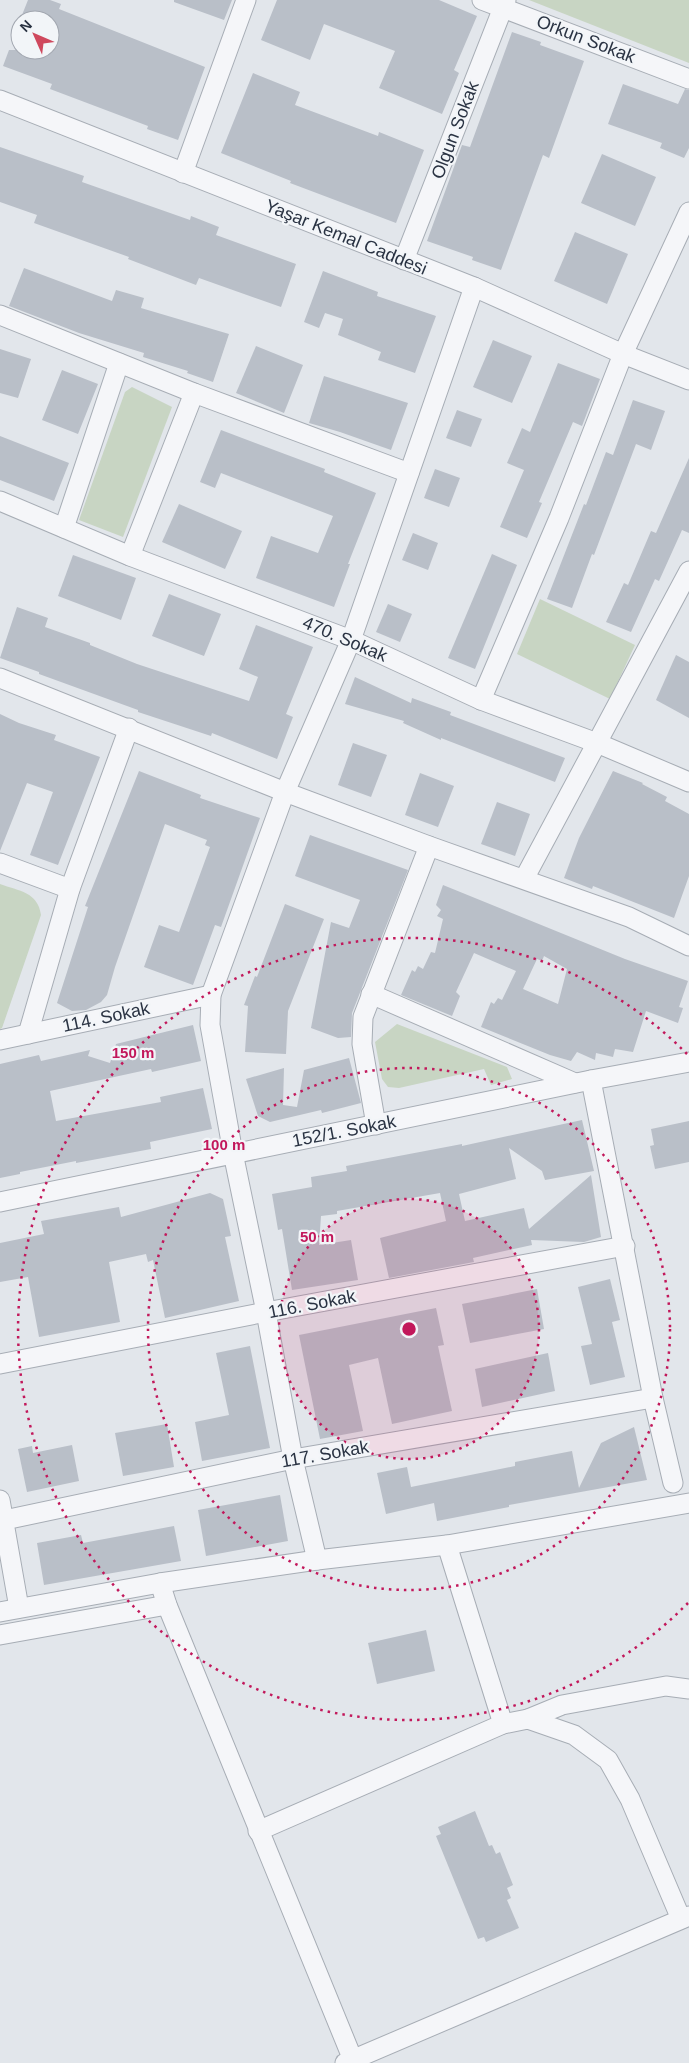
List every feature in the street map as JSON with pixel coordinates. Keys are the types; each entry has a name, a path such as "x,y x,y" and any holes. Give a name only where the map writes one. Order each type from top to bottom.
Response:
{"street":[{"path":"184,173 246,0"},
{"name":"Orkun Sokak","path":"482,0 505,3 689,79"},
{"name":"Olgun Sokak","path":"404,260 505,3"},
{"name":"Yaşar Kemal Caddesi","path":"0,100 474,287 623,354 689,380"},
{"path":"481,700 559,518 623,354 689,212"},
{"path":"317,1560 293,1459 266,1312 233,1153 210,1025 211,995 284,792 351,640 474,287"},
{"path":"0,315 194,393 409,473"},
{"path":"64,528 119,363"},
{"path":"130,556 194,393"},
{"name":"470. Sokak","path":"0,501 130,556 351,640 481,700 596,743 689,782"},
{"path":"524,878 689,571"},
{"path":"0,678 129,728 284,792 628,917 689,946"},
{"path":"28,1034 70,889 129,728"},
{"path":"376,1124 362,1044 363,1017 429,846"},
{"path":"0,863 70,889"},
{"path":"372,994 583,1081 625,1246 653,1398 673,1483"},
{"name":"114. Sokak","path":"0,1040 211,995"},
{"name":"152/1. Sokak","path":"0,1202 583,1081 689,1062"},
{"name":"116. Sokak","path":"0,1364 266,1312 625,1246"},
{"name":"117. Sokak","path":"2,1521 293,1459 653,1398"},
{"path":"0,1500 2,1521 19,1608"},
{"path":"0,1612 160,1583 317,1560 447,1545 689,1503"},
{"path":"447,1545 503,1724"},
{"path":"160,1583 167,1605 349,2062 685,1918 630,1799 608,1760 574,1735 528,1719"},
{"path":"0,1635 167,1605"},
{"path":"258,1832 503,1724 528,1719 562,1704 666,1686 689,1689"}],"green space":[{"path":"529,0 689,0 689,63"},
{"path":"132,387 172,407 123,537 79,520 125,392"},
{"path":"540,599 635,645 610,699 517,654"},
{"path":"0,884 32,897 39,907 41,915 2,1028 0,1029"},
{"path":"397,1024 507,1067 512,1079 491,1085 484,1069 399,1088 388,1087 382,1079 375,1042"}],"building":[{"path":"28,0 50,0 61,4 59,9 205,67 178,140 147,129 148,126 50,89 52,84 3,66 9,50 10,60 60,60 60,10 24,10"},
{"path":"174,0 232,0 224,20 174,2"},
{"path":"277,0 439,0 477,16 454,70 459,73 442,114 379,88 395,51 324,24 310,60 261,40"},
{"path":"512,32 541,42 540,45 584,61 549,158 543,155 501,270 472,260 473,257 427,241 462,145 470,147"},
{"path":"253,73 300,92 295,105 378,136 379,132 424,150 396,223 290,183 291,181 221,153"},
{"path":"623,84 678,104 685,89 689,90 689,148 684,158 660,148 662,143 608,124"},
{"path":"0,147 84,176 82,182 190,220 191,216 219,227 216,235 296,264 281,307 199,278 196,285 128,259 129,257 34,223 37,215 0,202"},
{"path":"602,154 656,177 635,226 581,203"},
{"path":"575,232 628,254 607,304 554,281"},
{"path":"24,268 112,301 116,290 144,298 141,308 229,334 213,382 187,373 188,371 143,357 144,353 79,333 9,306"},
{"path":"323,271 378,292 377,296 436,316 415,373 378,360 381,352 338,335 343,319 325,313 319,328 304,322"},
{"path":"493,340 532,356 512,403 473,387"},
{"path":"256,346 303,365 284,413 236,393"},
{"path":"0,349 31,359 18,398 0,393"},
{"path":"558,363 600,379 582,426 573,422 539,502 542,503 527,538 500,527 524,470 507,463 522,428 530,432"},
{"path":"62,370 98,384 78,434 42,420"},
{"path":"324,376 408,403 391,450 309,423"},
{"path":"633,400 665,411 651,450 636,444 572,608 547,599 606,452 613,455"},
{"path":"457,410 482,419 471,447 446,438"},
{"path":"221,430 325,469 324,472 376,493 348,564 350,564 334,607 256,578 271,536 318,553 333,516 221,473 215,488 200,482"},
{"path":"0,436 69,463 54,501 0,480"},
{"path":"689,458 689,533 682,530 659,581 655,579 631,632 606,622 624,583 628,585 651,531 656,533"},
{"path":"435,469 460,478 449,507 424,498"},
{"path":"179,504 242,531 225,569 162,542"},
{"path":"413,533 438,543 428,570 402,560"},
{"path":"492,554 517,565 475,669 448,658"},
{"path":"73,555 136,578 121,620 58,596"},
{"path":"169,594 221,614 204,656 152,636"},
{"path":"388,604 412,614 400,642 376,632"},
{"path":"17,607 48,618 45,627 90,643 90,645 137,664 249,701 258,677 239,669 256,625 313,647 286,714 293,717 277,759 212,733 211,736 138,712 138,710 0,658"},
{"path":"676,655 689,662 689,718 656,700"},
{"path":"355,677 411,703 412,698 451,712 450,715 565,758 555,782 441,738 441,740 403,723 404,721 345,704"},
{"path":"0,714 19,723 56,735 54,740 100,757 58,865 30,855 53,792 27,783 0,851"},
{"path":"353,743 387,755 371,797 338,785"},
{"path":"139,771 201,795 200,798 260,818 221,927 215,925 193,985 144,967 159,925 179,932 210,847 205,845 207,840 165,824 107,995 101,1002 86,1010 72,1011 57,1003 88,907 85,906"},
{"path":"613,771 643,783 667,797 665,801 689,814 689,876 674,918 593,886 592,889 564,878 579,838"},
{"path":"420,773 454,786 438,827 405,815"},
{"path":"497,802 530,814 515,856 481,844"},
{"path":"310,835 408,870 352,1013 351,1037 338,1038 311,1028 331,922 349,928 360,900 295,876"},
{"path":"443,885 625,959 688,981 679,1007 683,1008 678,1023 646,1011 633,1052 615,1049 613,1057 596,1053 595,1060 577,1052 571,1061 550,1055 481,1027 491,1002 494,1004 498,998 502,1000 516,971 474,953 456,992 460,996 452,1016 401,995 412,970 415,972 418,966 423,969 431,952 435,953 443,919 437,916 441,910 436,905","holes":["544,956 567,969 558,1004 523,989 537,959 542,961"]},
{"path":"285,904 324,919 288,1011 286,1054 245,1052 248,1006 244,1005 255,976 257,977"},
{"path":"193,1025 201,1061 152,1072 151,1069 50,1091 56,1121 161,1102 160,1097 203,1088 212,1129 150,1142 151,1149 76,1163 76,1161 0,1178 0,1064 39,1055 41,1061 90,1050 88,1056 110,1063 116,1044"},
{"path":"349,1058 361,1103 322,1113 321,1110 270,1122 258,1116 246,1079 284,1068 283,1105 297,1107 304,1070"},
{"path":"582,1120 594,1171 545,1180 542,1171 509,1148 516,1179 459,1194 465,1221 524,1208 529,1229 591,1175 601,1237 584,1242 531,1240 532,1245 473,1258 474,1262 389,1278 380,1238 446,1221 440,1193 337,1211 337,1214 321,1216 319,1245 351,1240 358,1280 292,1290 282,1229 278,1230 272,1194 312,1187 311,1177 347,1171 346,1166 462,1144 462,1146"},
{"path":"689,1121 689,1162 655,1169 650,1146 654,1145 651,1129"},
{"path":"210,1193 223,1199 231,1236 225,1237 239,1301 165,1318 153,1260 148,1262 146,1254 109,1262 120,1322 39,1337 28,1277 0,1282 0,1243 44,1234 41,1221 119,1207 121,1217"},
{"path":"610,1279 620,1320 612,1322 625,1377 590,1385 581,1346 592,1344 578,1287"},
{"path":"537,1289 544,1329 470,1343 462,1304"},
{"path":"436,1308 444,1345 438,1346 452,1411 392,1424 378,1358 349,1365 363,1431 320,1439 299,1335"},
{"path":"250,1346 270,1448 202,1461 195,1422 229,1415 216,1353"},
{"path":"548,1353 555,1391 482,1407 475,1369"},
{"path":"167,1424 174,1467 123,1476 115,1433"},
{"path":"634,1427 647,1480 509,1505 509,1507 437,1521 434,1503 386,1514 377,1473 407,1467 411,1487 515,1466 515,1462 572,1451 579,1488 601,1443"},
{"path":"72,1445 79,1481 27,1492 18,1449 32,1446 33,1453"},
{"path":"280,1495 288,1541 206,1556 198,1510"},
{"path":"174,1526 181,1561 44,1585 37,1543 81,1535 83,1543"},
{"path":"426,1630 435,1671 377,1684 368,1643"},
{"path":"475,1811 489,1846 492,1845 496,1854 500,1852 513,1885 507,1888 511,1898 507,1900 519,1928 486,1942 484,1937 478,1939 436,1836 441,1834 438,1827"}]}
